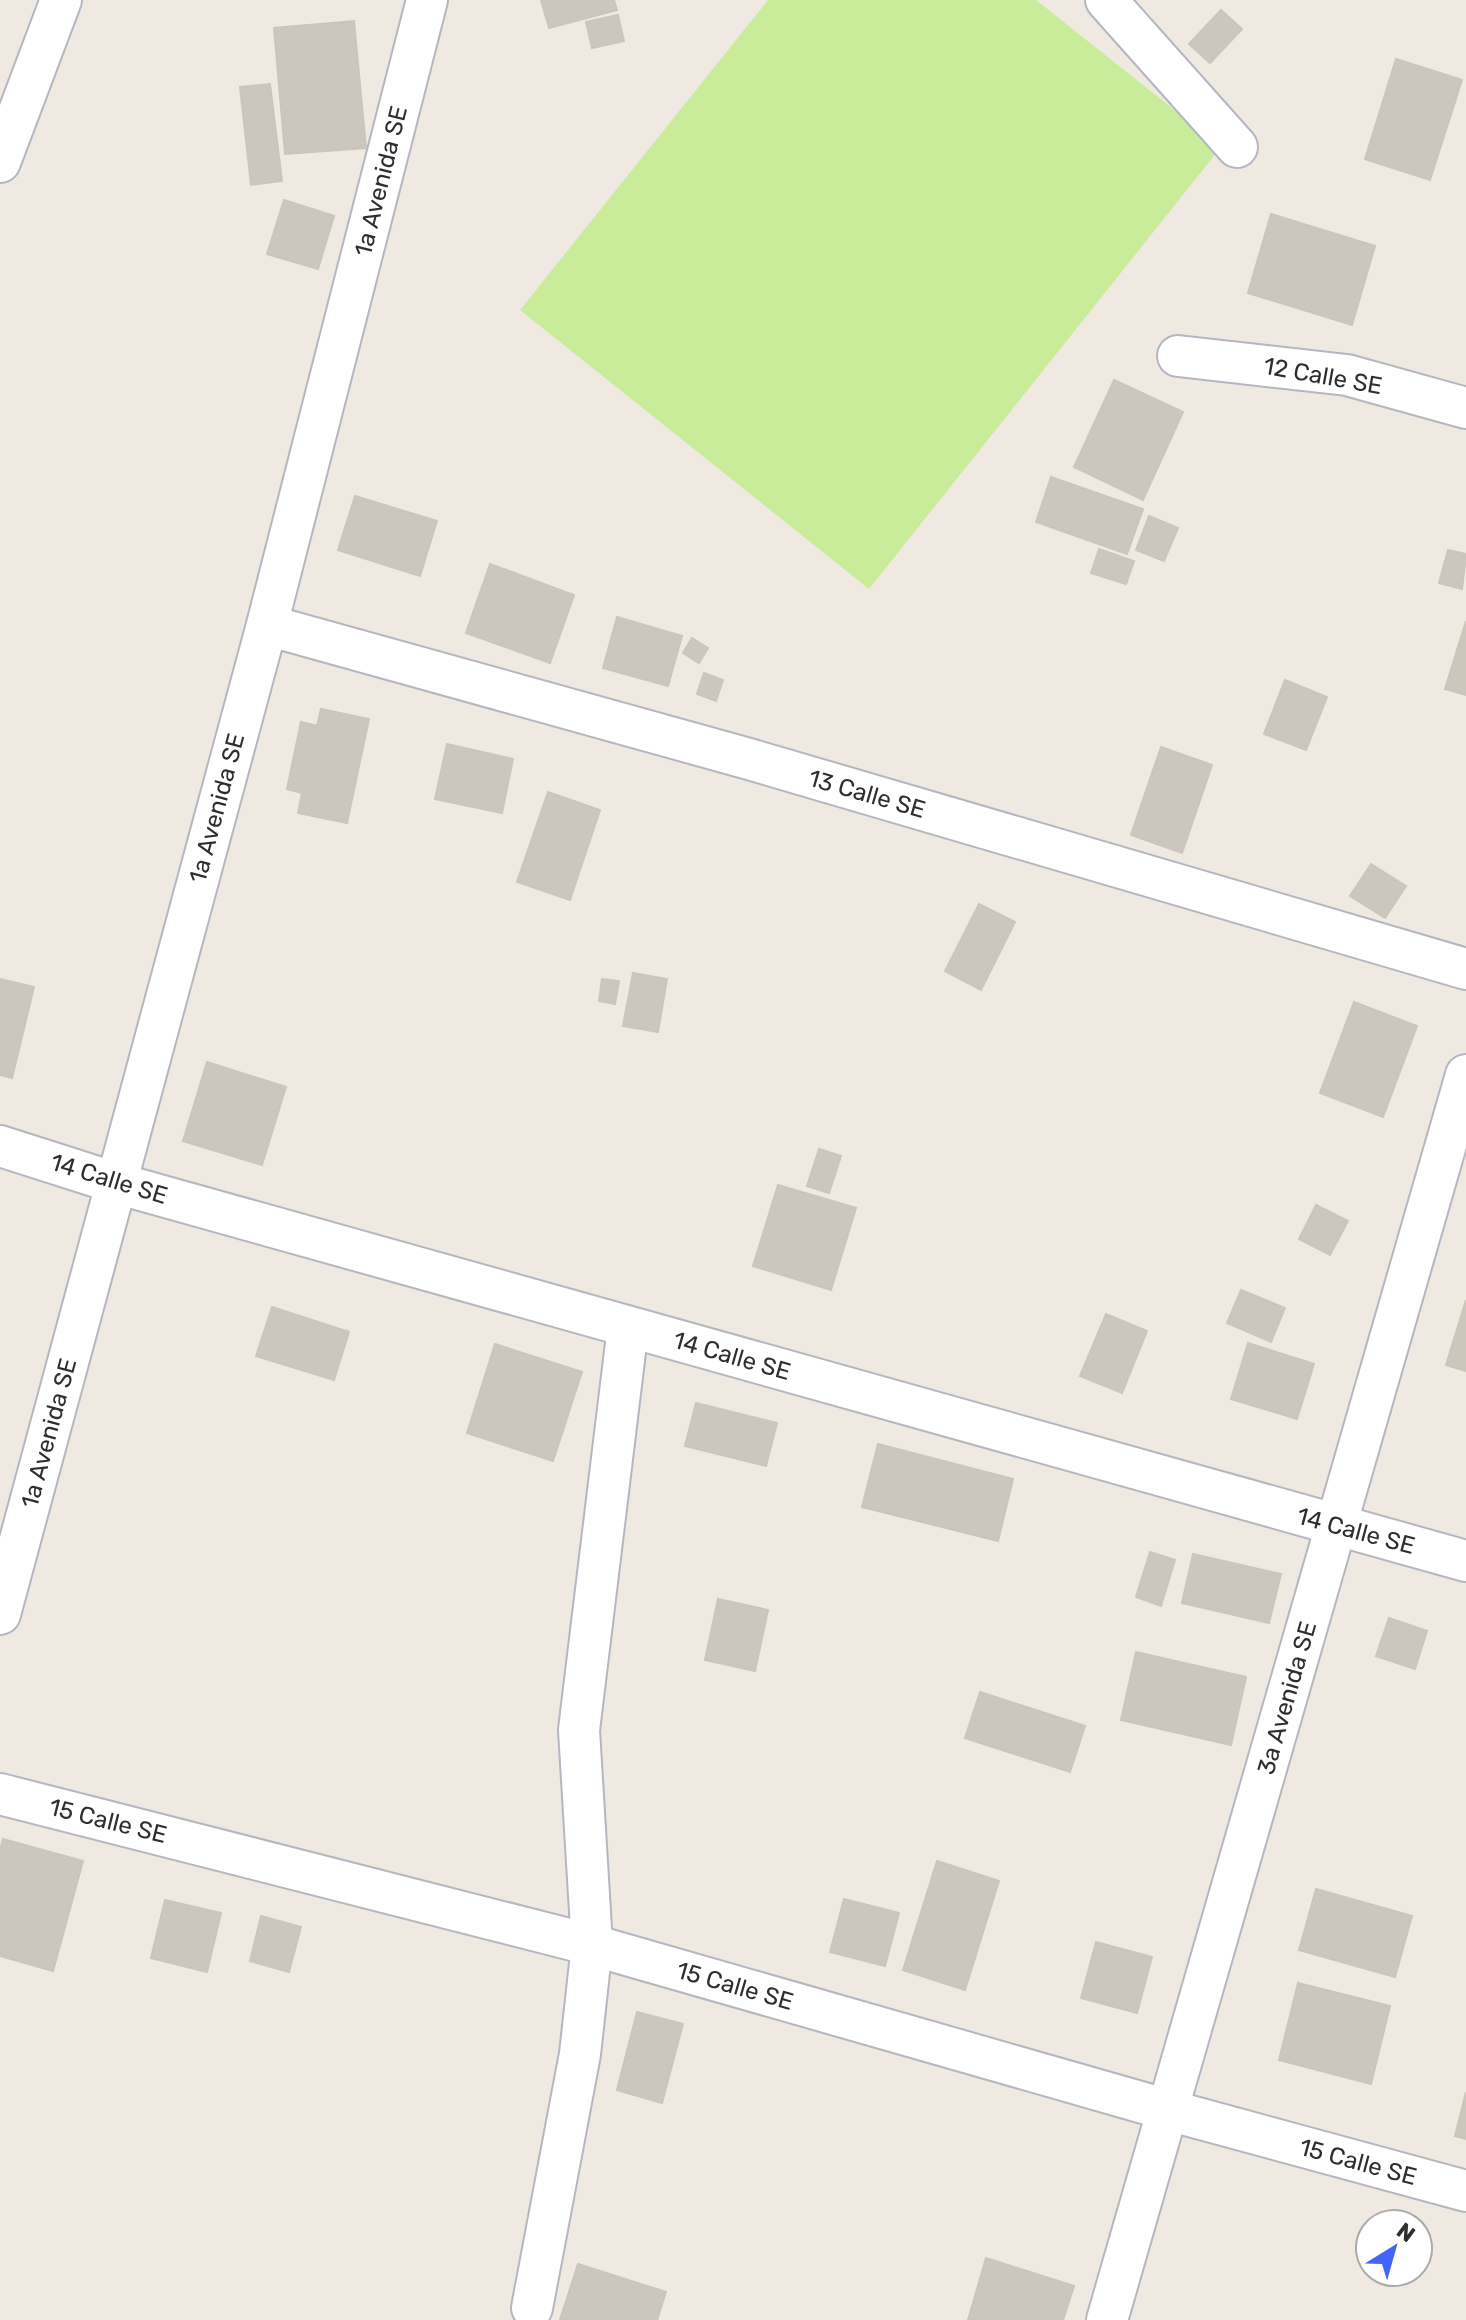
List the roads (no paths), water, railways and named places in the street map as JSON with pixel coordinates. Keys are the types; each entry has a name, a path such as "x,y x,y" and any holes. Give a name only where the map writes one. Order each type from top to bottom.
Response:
{"street":[{"path":"0,162 61,0"},
{"name":"1a Avenida SE","path":"0,1614 267,625 427,0"},
{"path":"1106,0 1237,147"},
{"name":"12 Calle SE","path":"1178,356 1347,375 1466,408"},
{"name":"13 Calle SE","path":"267,625 764,764 1466,969"},
{"name":"3a Avenida SE","path":"1107,2320 1466,1075"},
{"name":"14 Calle SE","path":"0,1146 116,1183 1466,1561"},
{"path":"532,2308 580,2054 592,1945 579,1730 628,1327"},
{"name":"15 Calle SE","path":"0,1794 592,1945 1168,2110 1466,2191"}]}
